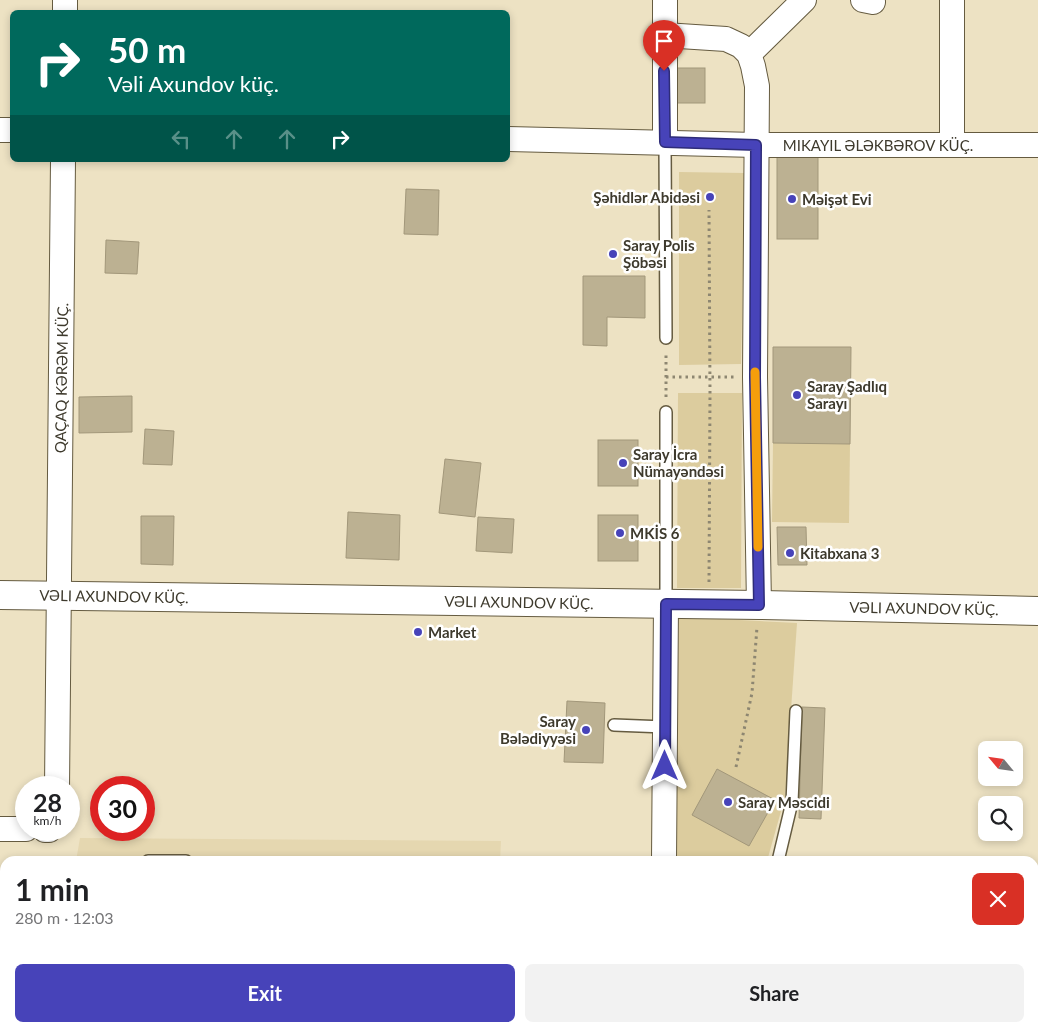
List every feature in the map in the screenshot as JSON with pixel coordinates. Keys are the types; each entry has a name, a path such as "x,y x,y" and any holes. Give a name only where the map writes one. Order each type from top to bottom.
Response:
{"street":[{"path":"665,0 665,142"},
{"path":"749,54 804,0"},
{"path":"952,0 952,144"},
{"path":"664,36 726,39 741,46 749,54 754,66 757,86 755,377 759,605"},
{"path":"510,139 756,145 1038,145"},
{"name":"QAÇAQ KƏRƏM KÜÇ.","path":"57,776 63,162"},
{"name":"VƏLI AXUNDOV KÜÇ.","path":"0,595 759,605 1038,611"},
{"path":"664,856 666,604"},
{"path":"0,829 15,830"}],"lane":[{"path":"665,142 666,338"},
{"path":"666,412 666,604"},
{"path":"779,856 792,802 796,711"},
{"path":"614,725 665,727"}],"path":[{"path":"709,588 710,210"},
{"path":"666,338 666,412"},
{"path":"666,377 755,377"},
{"path":"736,767 752,693 759,605"}],"shaded area":[{"path":"679,172 745,173 741,364 679,365"},
{"path":"678,393 742,393 741,588 677,588"},
{"path":"773,443 850,444 849,523 772,522"},
{"path":"679,617 797,623 785,797 768,856 674,856"},
{"path":"80,838 90,838 90,841 155,841 155,839 501,841 500,856 77,856"}],"building":[{"path":"674,68 705,68 705,103 674,103"},
{"path":"777,157 818,157 818,239 777,239"},
{"path":"406,189 439,190 438,235 404,234"},
{"path":"106,240 139,242 137,274 105,273"},
{"path":"583,276 645,276 645,318 607,317 607,346 583,345"},
{"path":"773,347 851,347 850,444 773,443"},
{"path":"132,396 132,432 79,433 79,397"},
{"path":"145,429 174,431 172,465 143,464"},
{"path":"598,440 638,440 638,486 598,486"},
{"path":"445,459 481,463 475,517 439,513"},
{"path":"348,512 400,515 399,560 346,558"},
{"path":"598,515 638,515 638,561 598,561"},
{"path":"141,516 174,516 173,565 141,564"},
{"path":"478,517 514,519 512,553 476,551"},
{"path":"777,527 806,527 807,565 778,565"},
{"path":"567,701 605,703 603,763 564,762"},
{"path":"802,707 825,708 821,819 799,818"},
{"path":"717,769 775,800 749,846 692,815"}],"slow traffic":[{"path":"755,372 758,547"}],"place":[{"name":"Şəhidlər Abidəsi","path":"710,197"},
{"name":"Məişət Evi","path":"792,199"},
{"name":"Saray Polis Şöbəsi","path":"613,254"},
{"name":"Saray Şadlıq Sarayı","path":"797,395"},
{"name":"Saray İcra Nümayəndəsi","path":"623,463"},
{"name":"MKİS 6","path":"620,533"},
{"name":"Kitabxana 3","path":"790,553"},
{"name":"Market","path":"418,632"},
{"name":"Saray Bələdiyyəsi","path":"586,730"},
{"name":"Saray Məscidi","path":"728,802"}],"route":[{"path":"664,71 665,142 756,145 755,377 759,605 666,604 665,766"}]}
